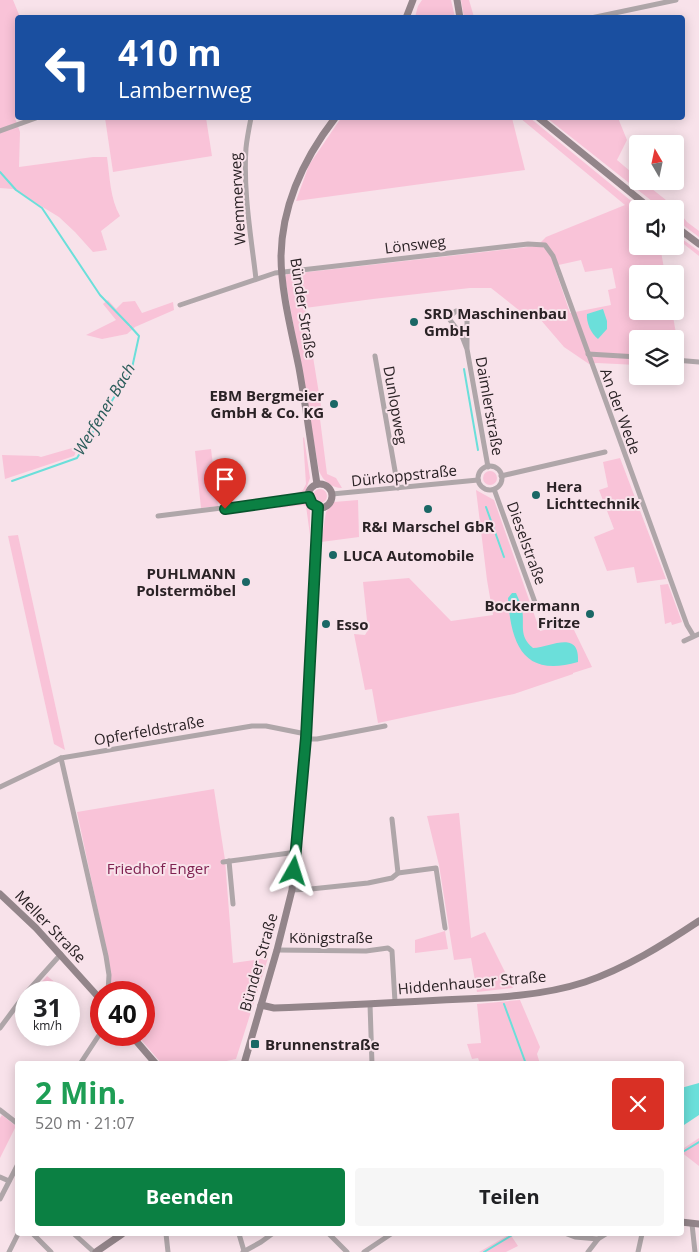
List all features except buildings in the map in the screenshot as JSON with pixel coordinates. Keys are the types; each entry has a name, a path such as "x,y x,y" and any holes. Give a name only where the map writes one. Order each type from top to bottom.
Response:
{"street":[{"path":"407,15 413,0"},
{"path":"457,0 460,15"},
{"path":"606,15 676,0"},
{"path":"0,131 30,120"},
{"name":"Wemmerweg","path":"251,120 246,147 246,174 248,218 256,279"},
{"name":"Bünder Straße","path":"317,484 282,272 281,256 284,230 294,192 306,162 321,136 333,120"},
{"path":"541,120 640,200"},
{"path":"684,233 699,244"},
{"name":"Lönsweg","path":"180,306 256,279 282,272 528,244 544,245 549,250"},
{"name":"An der Wede","path":"549,250 684,616 696,635"},
{"name":"Daimlerstraße","path":"467,349 462,336 450,320 450,316 456,311 463,312 467,319 467,349 488,467"},
{"path":"588,354 629,356"},
{"name":"Dunlopweg","path":"375,356 398,488"},
{"path":"684,361 699,362"},
{"path":"501,476 605,452"},
{"path":"488,467 495,468 501,476 499,485 494,489 484,488 478,480 479,473 488,467"},
{"name":"Dürkoppstraße","path":"332,494 478,480"},
{"path":"317,484 328,487 332,494 328,504 318,507 312,504 309,497 312,488 317,484"},
{"name":"Dieselstraße","path":"494,489 536,605"},
{"path":"158,516 309,497"},
{"name":"Bünder Straße","path":"245,1061 292,890 297,852 306,736 318,507"},
{"path":"684,640 696,635"},
{"name":"Opferfeldstraße","path":"0,787 61,758 252,726 266,726 317,739 385,726"},
{"path":"61,758 106,956 108,981"},
{"path":"392,818 398,873"},
{"path":"233,904 226,861 297,852"},
{"path":"292,890 368,883 392,878 398,873 436,868 446,928"},
{"name":"Meller Straße","path":"0,894 36,928 90,987"},
{"name":"Hiddenhauser Straße","path":"261,1005 274,1008 370,1004 515,996 552,990 585,982 634,961 699,921"},
{"name":"Königstraße","path":"277,950 366,951 390,949 392,951 395,1002"},
{"path":"37,981 61,954"},
{"path":"370,1004 372,1061"},
{"path":"0,1028 15,1008"},
{"path":"82,1061 92,1046"},
{"path":"140,1046 153,1061"},
{"path":"0,1110 15,1122"},
{"path":"0,1199 15,1170"},
{"path":"0,1177 9,1182"},
{"path":"695,1224 695,1252"},
{"path":"9,1252 17,1236"},
{"path":"35,1236 51,1252"},
{"path":"76,1236 95,1252 104,1250 120,1236"},
{"path":"166,1236 168,1252"},
{"path":"239,1236 247,1251 269,1236"},
{"path":"331,1236 347,1252"},
{"path":"364,1252 388,1236"},
{"path":"572,1236 598,1239"},
{"path":"588,1252 603,1236"},
{"path":"638,1252 642,1236"}],"green space":[{"path":"0,0 13,0 19,15 15,15 15,120 20,132 19,167 93,157 107,157 112,195 120,216 101,231 107,250 93,252 59,217 13,189 0,188"},
{"path":"422,0 451,0 455,15 416,15"},
{"path":"461,0 469,0 473,15 464,15"},
{"path":"105,120 206,120 212,156 113,172"},
{"path":"340,120 512,120 525,170 296,201 309,165"},
{"path":"522,120 532,120 630,200 629,255 662,255 663,265 629,265 629,320 674,320 675,330 629,330 629,365 589,364 564,347 540,319 530,319 491,288 470,288 305,308 323,418 320,419 327,474 336,478 342,488 335,487 325,481 319,471 285,277 287,274 537,246 546,237 625,205","holes":["581,260 585,272 612,268 616,288 608,290 611,305 570,313 554,266"]},
{"path":"550,120 619,120 627,140 617,160 629,170 629,183"},
{"path":"638,190 653,190 666,200 651,200"},
{"path":"684,218 699,231 699,237 684,226"},
{"path":"684,240 699,251 699,256 684,244"},
{"path":"108,300 116,309 123,302 135,301 142,313 173,302 174,310 135,327 127,334 102,339 86,335 116,320 103,304"},
{"path":"304,437 310,478 304,495 286,498 303,490 306,484"},
{"path":"79,446 74,456 5,479 2,455 41,457"},
{"path":"211,449 218,506 201,508 195,451"},
{"path":"620,458 666,579 637,583 634,567 607,571 594,537 614,529 599,490 608,487 603,462"},
{"path":"487,471 493,471 497,478 493,485 487,485 483,481 483,475"},
{"path":"317,489 323,489 327,496 323,503 317,503 313,499 313,493"},
{"path":"476,490 494,500 540,631 548,629 574,630 592,667 514,694 378,723 372,689 365,690 354,634 365,635 368,630 363,582 409,578 451,621 493,615"},
{"path":"358,500 359,537 321,542 326,512 334,502"},
{"path":"303,502 310,508 310,535 306,506 279,508 278,505"},
{"path":"18,535 65,750 54,744 8,536"},
{"path":"668,584 682,622 672,625 671,622 665,624 660,585"},
{"name":"Friedhof Enger","path":"214,789 225,860 233,963 268,958 236,1059 226,1061 159,1061 146,1046 155,1046 155,981 110,981 108,958 77,812"},
{"path":"459,813 471,938 485,932 513,988 477,992 471,958 454,960 439,865 427,816"},
{"path":"445,931 448,949 415,953 415,940"},
{"path":"47,976 53,981 43,981"},
{"path":"520,1000 540,1047 537,1054 539,1061 479,1061 478,1058 472,1059 467,1044 481,1043 477,1004"},
{"path":"2,1115 15,1125 15,1128 0,1158 0,1118"},
{"path":"699,1138 699,1166 684,1154 684,1148"},
{"path":"507,1236 511,1236 518,1246 506,1252 479,1252"}],"water":[{"path":"603,309 607,321 607,329 598,339 590,328 587,314"},
{"path":"512,593 516,593 521,605 523,630 528,644 533,648 563,642 569,643 574,646 577,652 578,662 560,666 545,665 533,661 524,654 517,643 510,615 508,598"},
{"path":"699,1083 699,1115 684,1125 684,1087"}],"waterway":[{"name":"Werfener Bach","path":"0,172 16,190 42,208 100,295 129,325"},
{"name":"Werfener Bach","path":"12,481 77,458 132,368 139,336 130,326"},
{"path":"464,369 478,450"},
{"path":"486,507 504,557"},
{"path":"504,1004 525,1061"},
{"path":"684,1151 699,1142"},
{"path":"484,1252 511,1236"}],"place":[{"name":"SRD Maschinenbau GmbH","path":"414,322"},
{"name":"EBM Bergmeier GmbH & Co. KG","path":"334,404"},
{"name":"Hera Lichttechnik","path":"536,495"},
{"name":"R&I Marschel GbR","path":"428,509"},
{"name":"LUCA Automobile","path":"333,555"},
{"name":"PUHLMANN Polstermöbel","path":"246,582"},
{"name":"Bockermann Fritze","path":"590,614"},
{"name":"Esso","path":"326,624"},
{"name":"Brunnenstraße","path":"255,1044"}],"route":[{"path":"225,509 309,497 312,504 318,507 306,738 294,871"}]}
